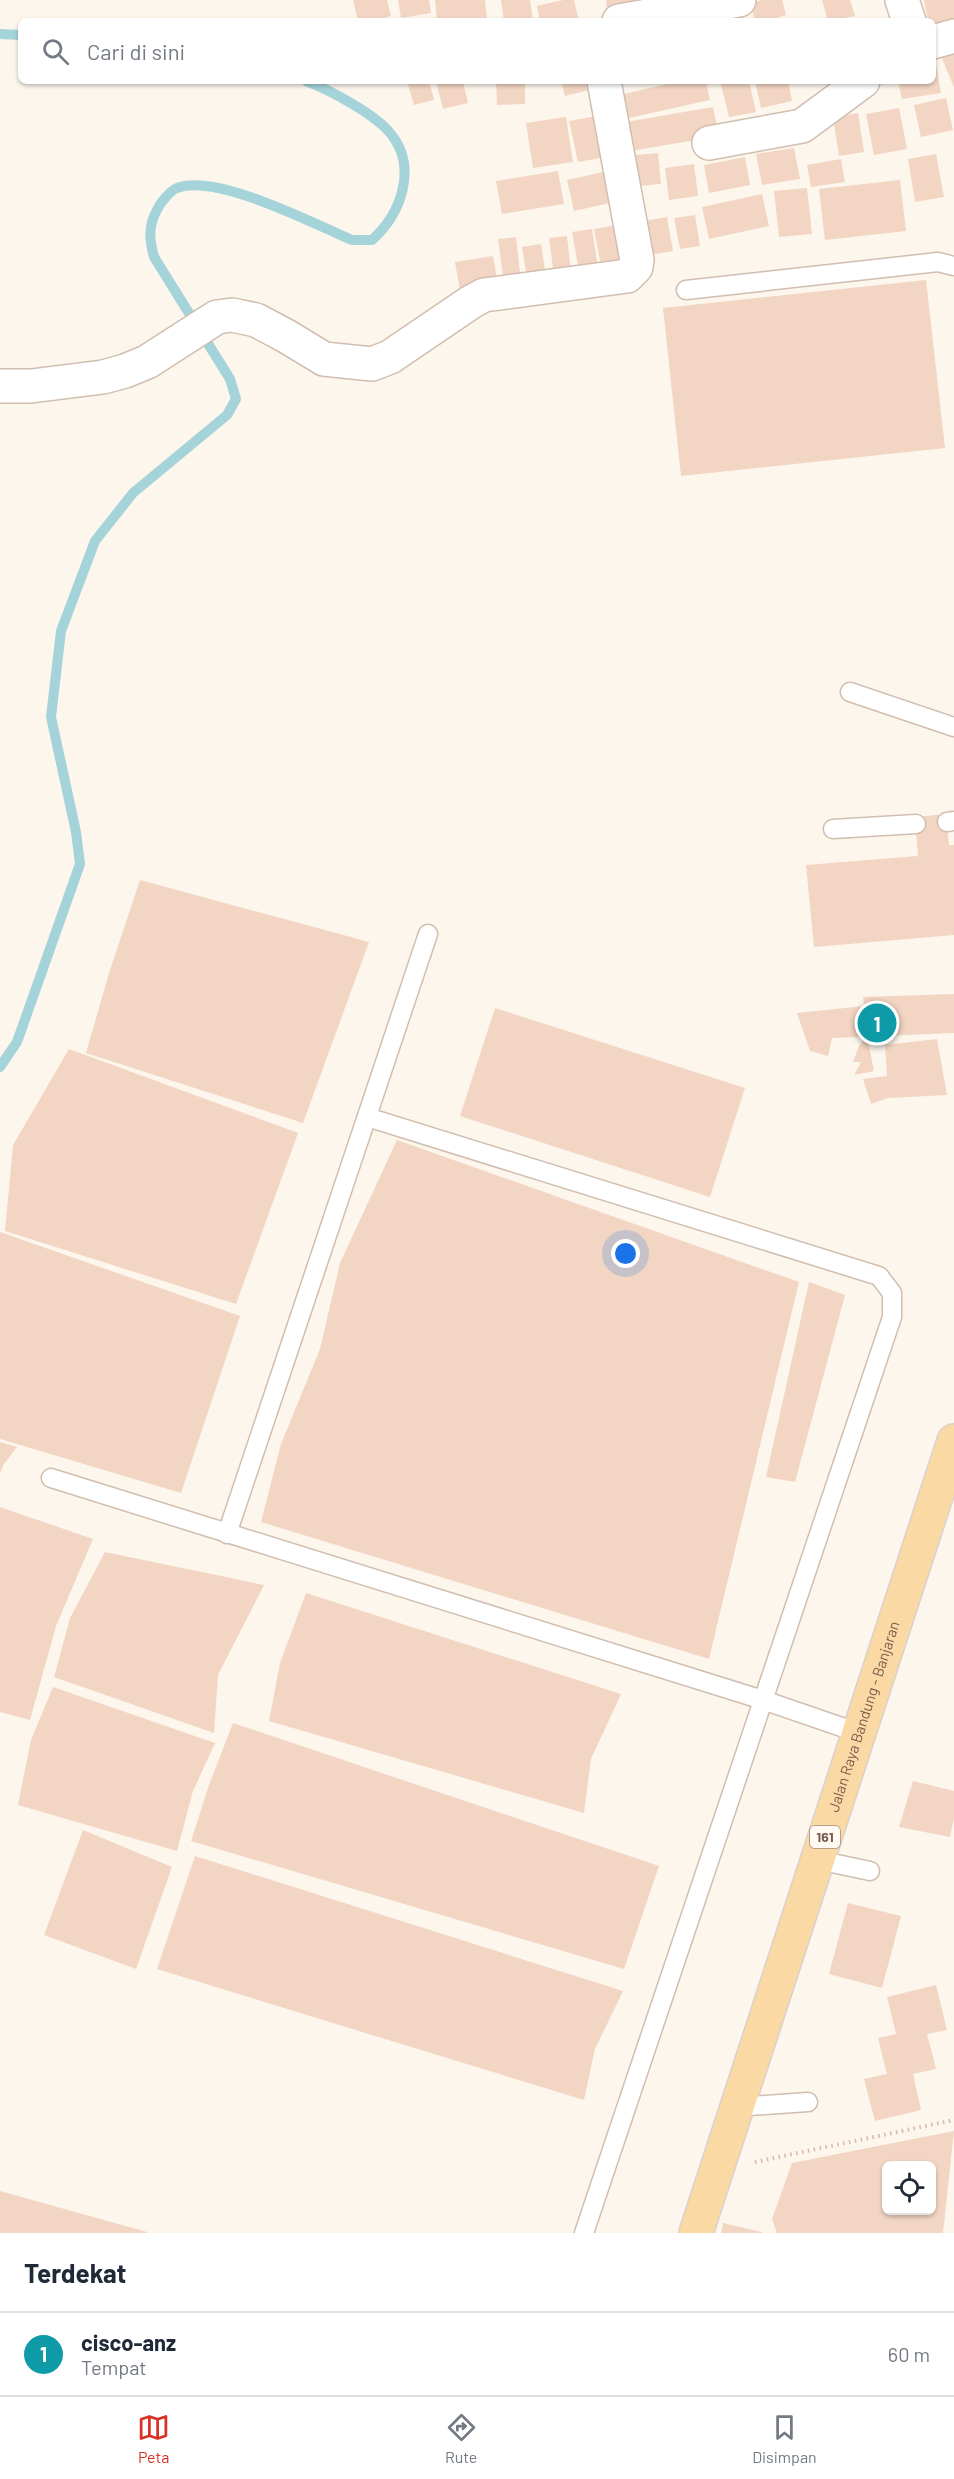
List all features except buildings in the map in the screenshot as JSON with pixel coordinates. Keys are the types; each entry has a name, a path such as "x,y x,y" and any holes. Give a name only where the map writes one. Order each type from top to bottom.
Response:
{"main road":[{"name":"Jalan Raya Bandung - Banjaran","path":"696,2233 736,2107 832,1863 859,1732 948,1478 954,1441"}],"street":[{"path":"635,18 739,0"},
{"path":"902,0 908,18"},
{"path":"936,41 954,36"},
{"path":"0,386 32,386 103,377 147,362 217,317 232,315 256,320 324,359 372,364 390,357 484,295 627,276 636,267 637,260 605,84"},
{"path":"709,143 802,126 859,84"}],"lane":[{"path":"686,290 938,262 954,266"},
{"path":"850,692 954,726"},
{"path":"833,829 916,824"},
{"path":"227,1534 428,933"},
{"path":"367,1116 879,1276 892,1293 892,1317 584,2233"},
{"path":"51,1478 859,1732"},
{"path":"832,1863 870,1871"},
{"path":"736,2107 808,2102"}],"path":[{"path":"716,2170 954,2120"}],"waterway":[{"path":"0,34 18,35"},
{"path":"0,1067 17,1042 80,864 76,832 51,717 61,631 95,541 133,493 227,415 236,399 230,379 154,257 150,232 152,220 163,200 172,192 177,188 194,185 239,193 352,240 372,240 391,217 398,204 404,176 404,161 391,134 384,126 352,103 313,84"}],"place":[{"name":"cisco-anz","path":"877,1023"}]}
